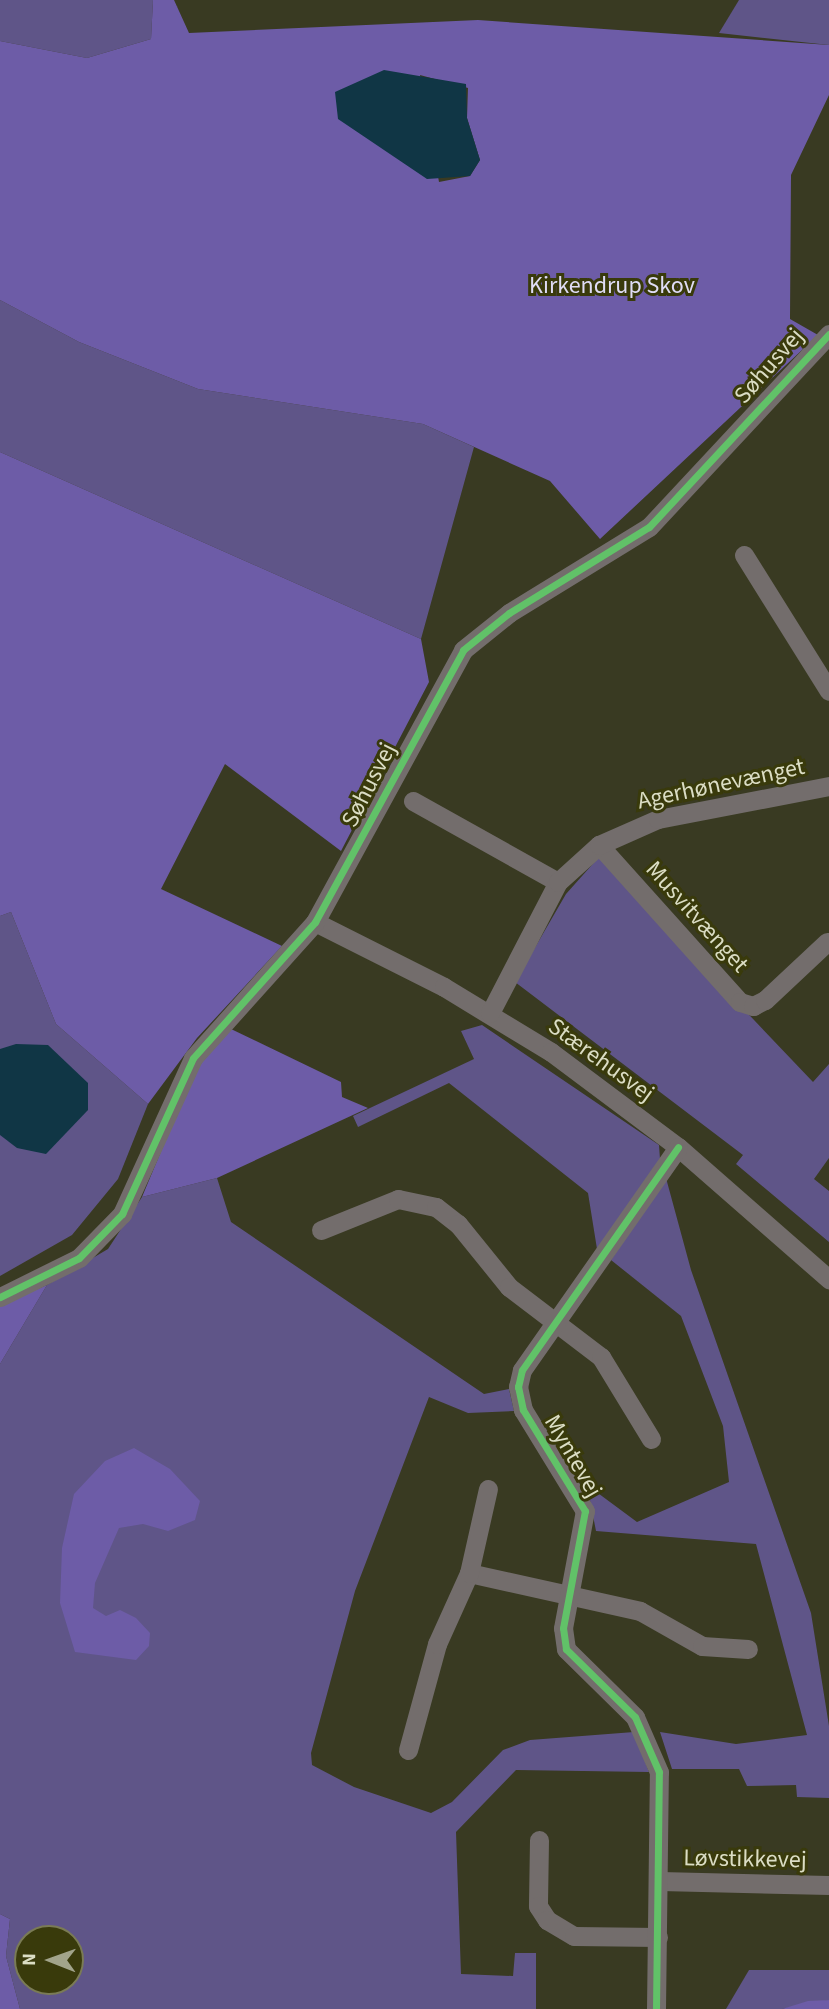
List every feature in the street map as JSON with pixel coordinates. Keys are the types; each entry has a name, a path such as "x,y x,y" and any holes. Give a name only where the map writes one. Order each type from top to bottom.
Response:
{"street":[{"name":"Søhusvej","path":"0,1297 79,1258 105,1236 136,1188 193,1058 315,922 463,650 509,612 649,527 829,334"},
{"path":"744,555 829,691"},
{"name":"Agerhønevænget","path":"490,1013 558,883 599,845 658,819 829,786"},
{"path":"413,801 558,883"},
{"name":"Musvitvænget","path":"599,845 740,1002 753,1006 765,1000 827,942"},
{"name":"Stærehusvej","path":"315,922 490,1013 678,1147 829,1279"},
{"name":"Myntevej","path":"656,2009 660,1881 659,1772 653,1750 635,1717 566,1649 571,1596 585,1511 523,1410 518,1387 522,1370 678,1147"},
{"path":"321,1230 398,1199 436,1208 458,1224 509,1287 601,1356 651,1439"},
{"path":"408,1750 437,1644 470,1573 488,1489"},
{"path":"470,1573 640,1611 702,1646 748,1649"},
{"path":"539,1840 538,1906 547,1920 574,1936 658,1937"},
{"name":"Løvstikkevej","path":"660,1881 829,1885"}],"shaded area":[{"path":"0,0 153,0 151,39 87,58 0,41"},
{"path":"739,0 829,0 829,45 719,33"},
{"path":"0,300 79,342 198,389 423,424 474,447 421,639 0,452"},
{"path":"599,857 813,1082 829,1064 829,1158 814,1179 829,1191 829,1242 736,1164 743,1155 515,982 566,894"},
{"path":"11,912 56,1024 148,1104 118,1179 72,1235 0,1276 0,916"},
{"path":"482,1025 659,1145 660,1159 597,1249 588,1193 449,1083 358,1127 353,1116 474,1059 461,1031"},
{"path":"217,1178 231,1222 484,1394 509,1389 514,1411 468,1413 429,1397 355,1591 311,1753 312,1765 354,1787 431,1813 452,1802 503,1750 530,1740 634,1732 649,1772 516,1770 456,1832 461,1974 513,1976 515,1953 536,1953 536,2009 20,2009 16,1995 84,1995 84,1925 14,1925 14,1986 6,1956 10,1919 0,1914 0,1364 47,1285 108,1249 142,1197"},
{"path":"666,1178 691,1270 811,1613 829,1726 829,1798 797,1797 796,1785 747,1786 739,1769 672,1769 660,1732 736,1744 807,1735 756,1544 596,1531 587,1485 637,1522 729,1482 723,1426 681,1316 611,1260"},
{"path":"749,1970 829,1970 829,2000 782,2009 726,2009"}],"green space":[{"name":"Kirkendrup Skov","path":"153,0 174,0 189,33 478,20 829,45 829,95 791,175 790,319 818,335 600,539 550,481 423,424 198,389 79,342 0,300 0,41 87,58 151,39","holes":["420,75 468,88 467,118 480,160 470,176 439,182"]},
{"path":"0,452 421,639 429,682 341,851 225,764 161,889 282,946 197,1038 148,1104 56,1024 11,912 0,916"},
{"path":"231,1029 341,1082 342,1097 368,1108 217,1178 142,1197 195,1070"},
{"path":"47,1285 0,1364 0,1305"},
{"path":"134,1448 170,1469 200,1501 195,1520 168,1531 143,1524 119,1528 95,1583 93,1608 106,1616 120,1610 136,1618 150,1633 149,1646 136,1660 75,1652 60,1603 62,1548 74,1494 105,1461"},
{"path":"0,1914 10,1919 6,1956 14,1995 16,1995 20,2009 0,2009"},
{"path":"829,2000 829,2009 782,2009 808,2001"}],"water":[{"path":"384,70 466,84 467,118 480,160 470,176 427,179 338,119 335,92"},
{"path":"16,1044 48,1045 88,1083 88,1110 46,1154 17,1148 0,1135 0,1049"}],"cycle path":[{"path":"0,1297 79,1258 122,1214 193,1058 315,922 463,650 509,613 649,527 829,334"},
{"path":"656,2009 659,1772 635,1717 566,1649 563,1628 585,1511 523,1410 518,1387 522,1370 678,1147"}]}
